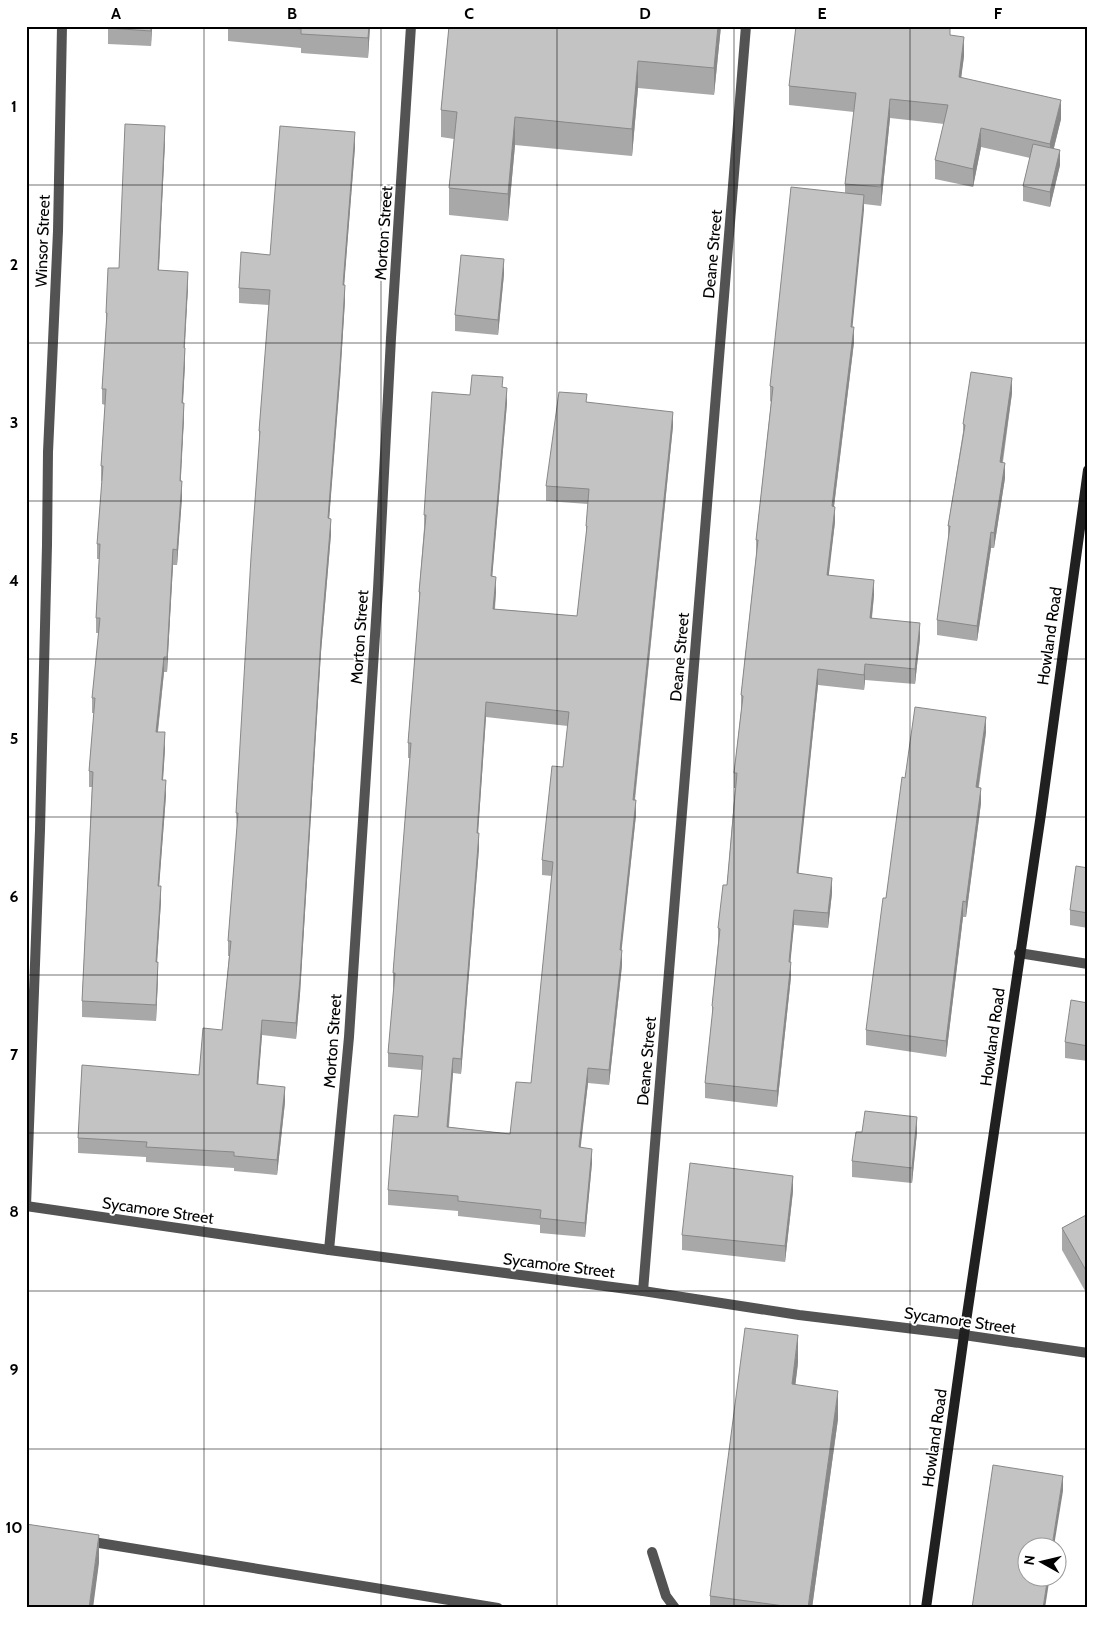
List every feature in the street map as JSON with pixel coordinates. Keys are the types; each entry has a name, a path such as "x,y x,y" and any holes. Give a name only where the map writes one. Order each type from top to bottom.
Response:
{"main road":[{"name":"Howland Road","path":"926,1608 1088,470"}],"street":[{"name":"Winsor Street","path":"26,1206 40,840 48,452 58,231 62,26"},
{"name":"Morton Street","path":"329,1250 348,1037 378,589 391,338 411,26"},
{"name":"Deane Street","path":"643,1291 746,26"},
{"path":"1019,952 1088,964"},
{"name":"Sycamore Street","path":"26,1206 329,1250 643,1291 799,1315 964,1335 1088,1353"},
{"path":"74,1539 498,1608"},
{"path":"652,1552 666,1596 675,1608"}],"building":[{"path":"108,26 151,26 151,31 108,28"},
{"path":"274,26 369,26 368,38 301,34 301,29"},
{"path":"449,26 718,26 714,68 638,61 632,129 515,117 508,194 449,188 457,112 441,110"},
{"path":"796,26 950,27 950,35 964,37 959,77 1061,100 1050,144 981,128 973,169 935,160 948,105 890,99 881,187 845,184 856,93 789,86"},
{"path":"125,124 165,126 158,270 188,272 182,403 184,403 180,481 182,481 177,550 173,549 167,657 164,657 156,732 165,732 162,780 166,780 158,886 161,886 156,962 158,962 156,1005 82,1001 93,772 89,771 95,698 92,698 100,618 96,618 100,544 97,544 106,389 102,389 108,268 119,268"},
{"path":"280,126 355,132 343,285 345,285 340,365 328,518 331,519 321,637 296,1023 262,1020 257,1084 285,1087 277,1160 234,1156 234,1152 146,1147 147,1142 78,1138 82,1065 199,1075 203,1028 222,1030 231,941 228,941 238,813 236,813 259,431 270,290 239,288 241,252 270,255"},
{"path":"1033,144 1060,150 1050,192 1023,186"},
{"path":"791,187 864,195 851,327 854,327 832,506 835,507 827,575 874,580 870,618 920,623 915,669 865,664 864,675 818,669 797,873 832,878 828,913 794,910 789,962 791,962 777,1091 705,1083 720,929 718,928 723,885 727,885 737,773 734,773 743,696 741,695 758,540 756,540 773,387 770,386"},
{"path":"461,255 504,259 498,320 455,315"},
{"path":"971,372 1012,378 1000,462 1005,463 994,533 991,532 977,626 937,620 950,526 948,526 965,425 963,424"},
{"path":"472,375 503,377 502,387 507,388 491,576 496,577 493,609 577,616 589,489 546,486 559,392 587,394 586,402 673,412 633,800 636,800 609,1070 588,1068 579,1147 592,1149 585,1223 540,1218 541,1210 458,1201 458,1196 388,1190 394,1115 418,1117 423,1056 388,1053 411,743 408,743 426,515 424,515 432,392 470,395","holes":["486,702 569,712 563,767 552,766 542,860 553,862 531,1083 516,1082 510,1134 447,1127 453,1058 461,1059 479,833 477,833"]},
{"path":"915,707 986,717 976,787 981,788 966,902 963,901 946,1041 866,1030 883,898 886,898 902,777 905,778"},
{"path":"1076,866 1088,868 1088,913 1070,910"},
{"path":"1071,1000 1088,1003 1088,1046 1065,1042"},
{"path":"865,1111 917,1117 912,1168 852,1161 856,1132 862,1132"},
{"path":"690,1163 793,1176 785,1246 682,1235"},
{"path":"1088,1214 1088,1274 1062,1228"},
{"path":"745,1328 798,1335 792,1384 838,1391 808,1608 710,1596"},
{"path":"993,1465 1063,1476 1054,1536 1016,1536 1016,1586 1046,1586 1043,1608 972,1608"},
{"path":"26,1524 99,1535 89,1608 26,1608"}]}
